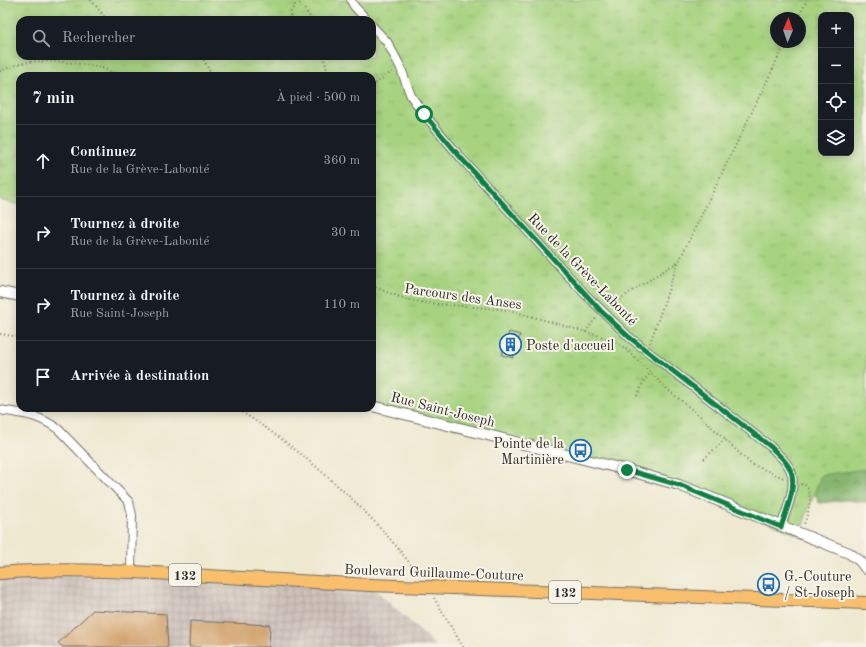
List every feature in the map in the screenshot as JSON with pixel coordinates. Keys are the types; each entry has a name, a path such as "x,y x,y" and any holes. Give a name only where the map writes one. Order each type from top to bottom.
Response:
{"main road":[{"name":"Boulevard Guillaume-Couture","path":"0,573 20,571 131,572 370,585 866,603"}],"street":[{"path":"351,0 354,6 363,16"},
{"name":"Rue de la Grève-Labonté","path":"376,30 387,42 400,66 412,96 424,114 461,158 601,311 629,337 771,447 783,459 790,469 793,482"},
{"path":"0,292 16,295"},
{"name":"Rue Saint-Joseph","path":"376,407 627,470 679,485 849,553 860,561 866,569"},
{"path":"0,410 34,415 47,421 58,429 129,502 132,515 131,572"},
{"path":"781,527 791,497 793,482"}],"path":[{"path":"91,0 104,16"},
{"path":"289,16 298,0 309,16"},
{"path":"801,12 807,0"},
{"path":"647,351 679,261 783,48"},
{"path":"204,60 210,72"},
{"path":"325,60 328,72"},
{"path":"0,71 28,62 44,61 100,67 115,72"},
{"path":"376,83 400,66"},
{"path":"586,332 601,311 679,261"},
{"name":"Parcours des Anses","path":"376,288 404,299 427,303 509,310 616,342 626,349 668,390 700,416 751,464 793,482 805,485 809,490 810,508 800,534"},
{"path":"0,334 16,336"},
{"path":"637,396 644,380 651,373"},
{"path":"241,412 275,434 319,469 371,519 406,557 423,582"},
{"path":"704,459 725,439"},
{"path":"431,594 463,647"}],"shaded area":[{"path":"0,573 370,585 433,643 434,647 0,647"}],"green space":[{"path":"0,0 866,0 866,469 821,475 799,535 679,485 376,407 376,72 16,72 16,204 0,200"},
{"path":"866,433 866,502 846,500 819,503 805,469"}],"building":[{"name":"Poste d'accueil","path":"509,332 520,335 513,358 502,355"},
{"path":"93,610 166,614 168,647 63,647 58,643"},
{"path":"190,621 270,625 269,647 189,647"}],"place":[{"name":"Poste d'accueil","path":"511,345"},
{"name":"Pointe de la Martinière","path":"580,451"},
{"name":"G.-Couture / St-Joseph","path":"768,584"}],"route":[{"path":"424,114 461,158 601,311 629,337 771,447 783,459 790,469 793,482 791,497 781,527 679,485 627,470"}]}
